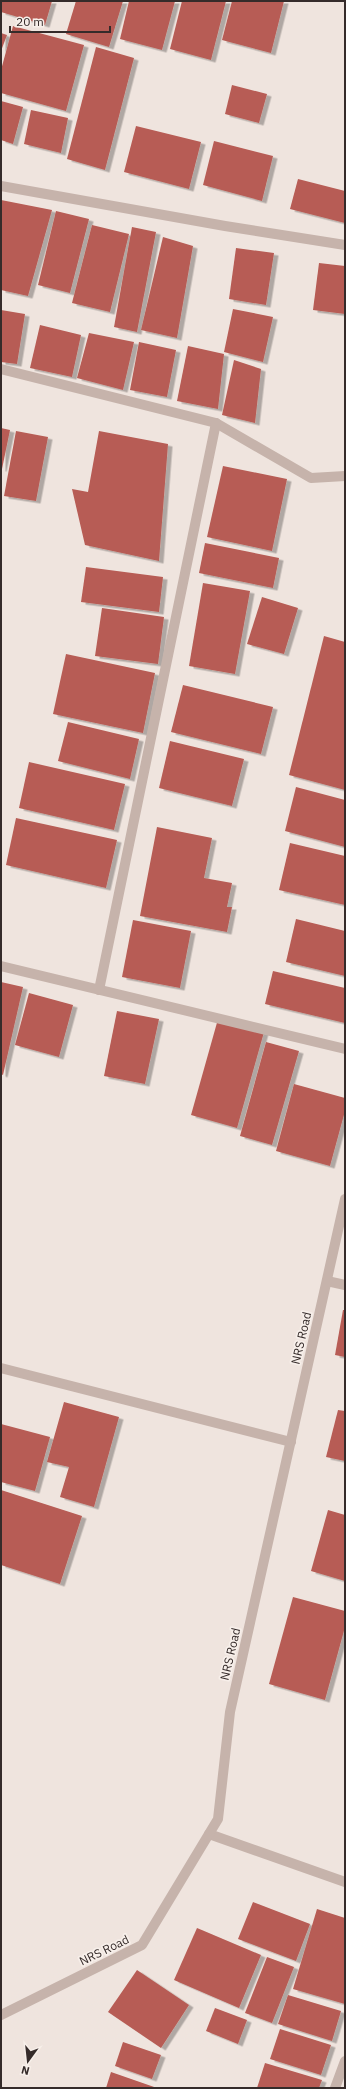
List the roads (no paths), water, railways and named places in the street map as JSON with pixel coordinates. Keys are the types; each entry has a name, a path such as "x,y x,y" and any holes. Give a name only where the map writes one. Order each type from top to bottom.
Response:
{"street":[{"path":"1,186 226,226 345,244"},
{"path":"1,369 216,423 311,478 345,476"},
{"path":"99,990 216,423"},
{"path":"1,966 345,1049"},
{"name":"NRS Road","path":"1,2015 142,1945 218,1819 230,1712 345,1199"},
{"path":"327,1281 345,1285"},
{"path":"1,1368 291,1442"},
{"path":"209,1834 345,1882"},
{"path":"335,2088 345,2061"}]}
